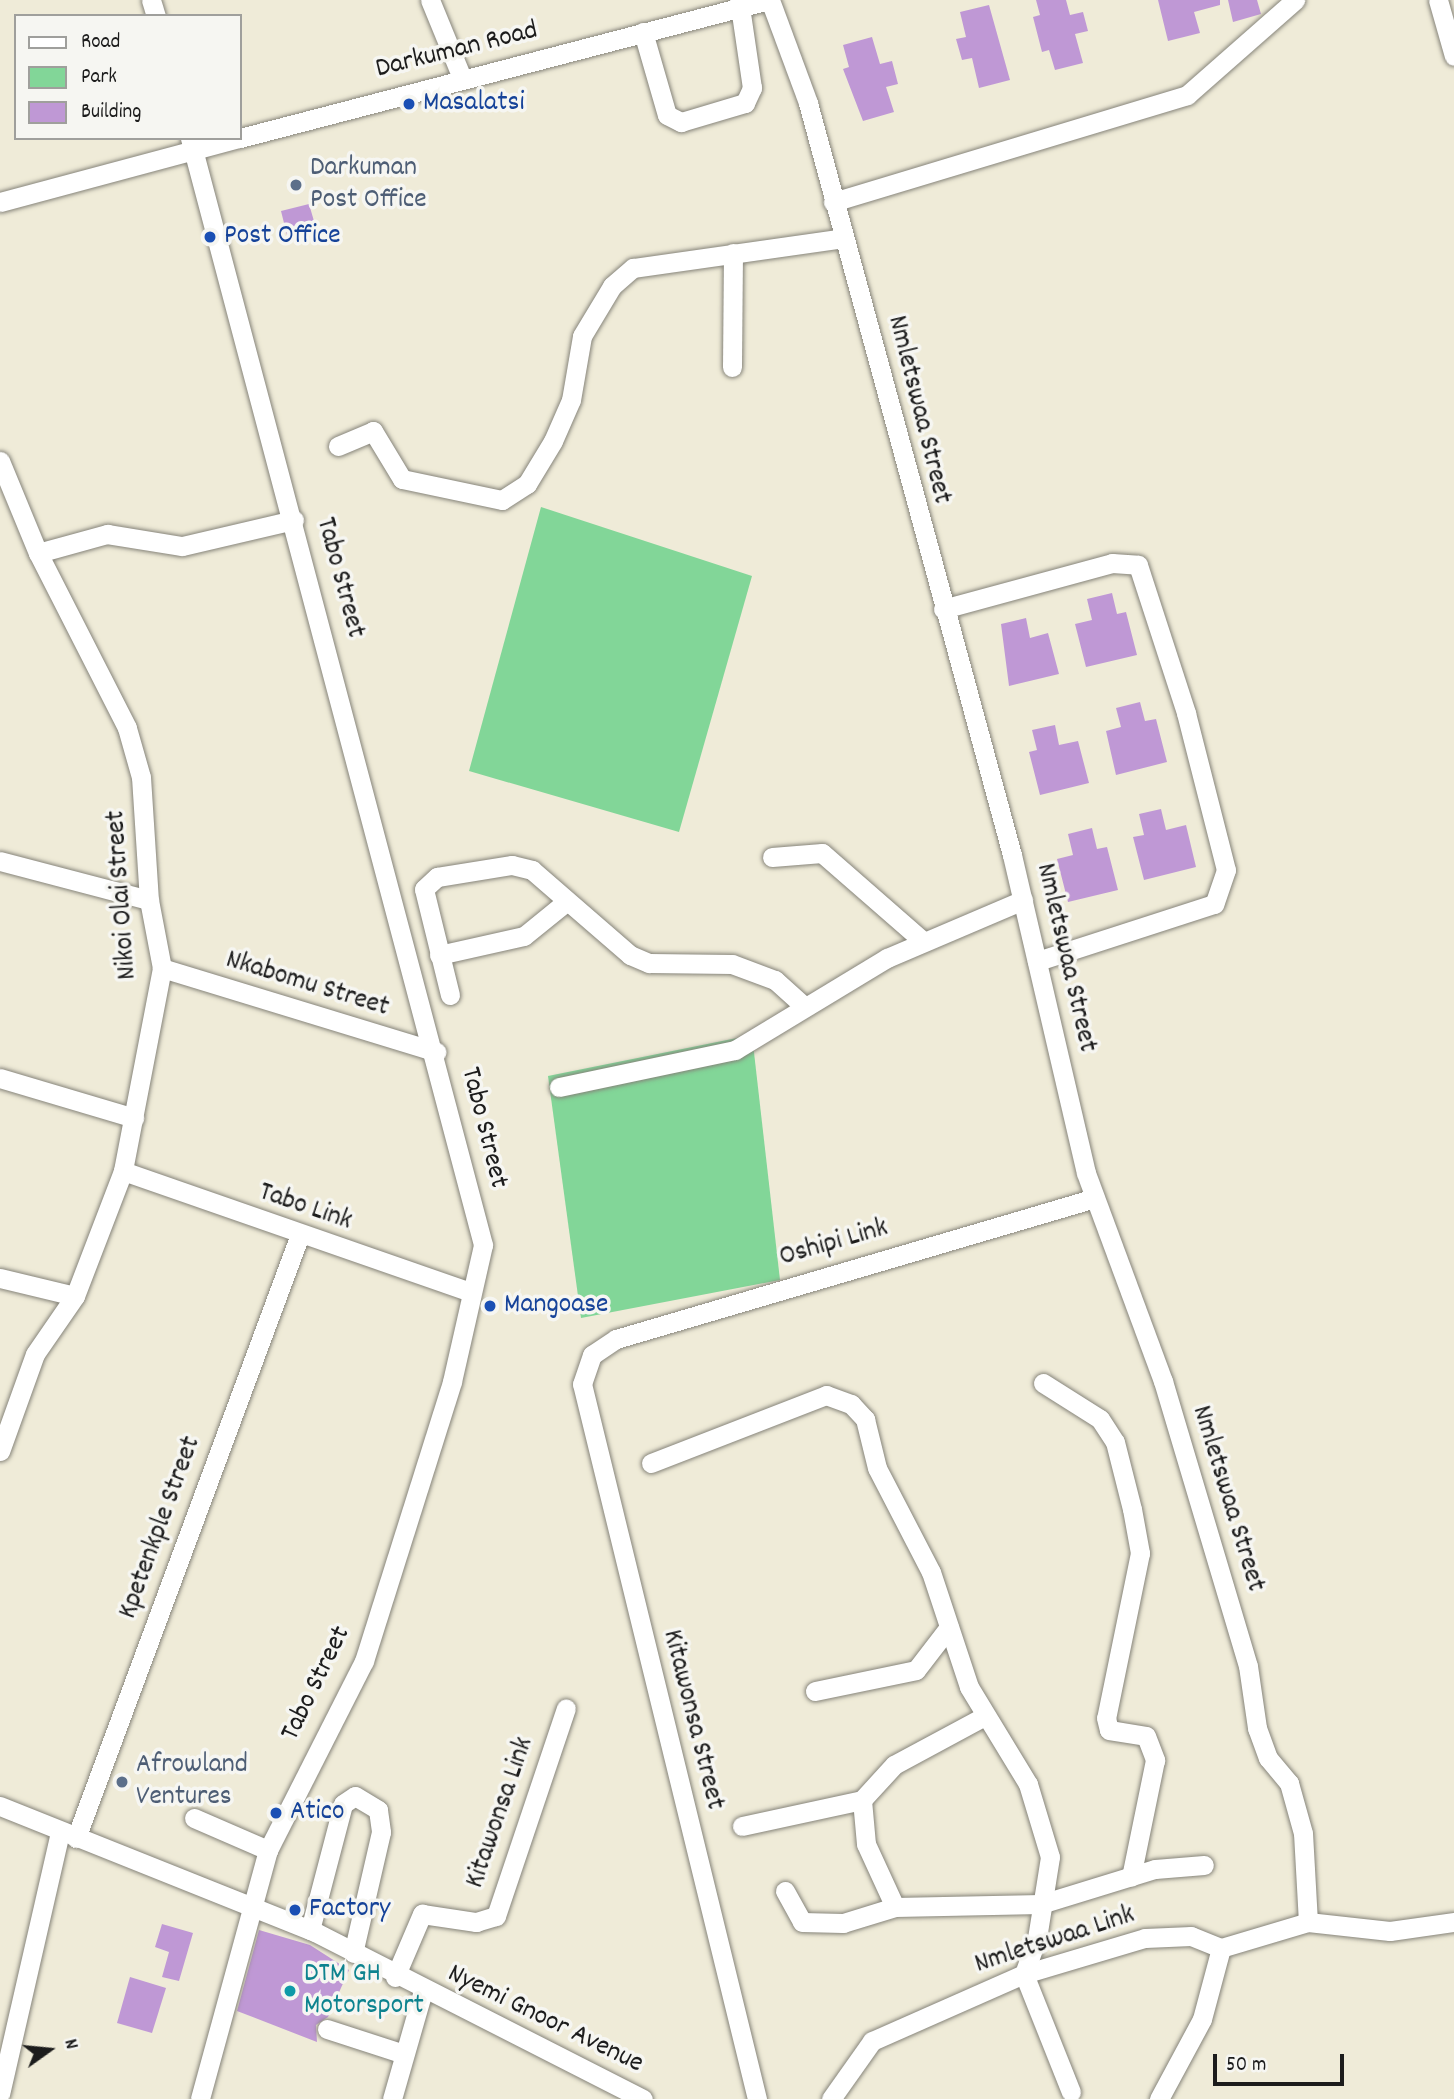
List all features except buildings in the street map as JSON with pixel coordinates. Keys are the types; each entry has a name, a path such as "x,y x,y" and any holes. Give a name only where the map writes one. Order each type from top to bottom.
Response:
{"street":[{"path":"430,0 462,78"},
{"name":"Darkuman Road","path":"242,137 643,33 740,4 770,0"},
{"name":"Nmletswaa Street","path":"770,0 808,103 1023,900 1095,1198 1163,1381 1248,1666 1257,1728 1268,1758 1289,1783 1303,1833 1308,1922"},
{"path":"833,202 1187,95 1295,0"},
{"path":"1438,0 1454,56"},
{"path":"643,33 660,105 681,122 745,103 752,88 740,4"},
{"name":"Darkuman Road","path":"0,202 192,145 226,140"},
{"name":"Tabo Street","path":"192,145 436,1052 483,1245 452,1382 364,1661 268,1850 249,1907 200,2099"},
{"path":"338,446 373,431 402,479 492,500 515,494 553,441 571,400 582,335 612,286 633,268 843,237"},
{"path":"732,367 733,253"},
{"name":"Nikoi Olai Street","path":"0,461 37,553 127,728 149,835 149,900 162,968 123,1171 75,1296 35,1354 0,1451"},
{"path":"37,553 107,534 182,546 294,520"},
{"path":"943,609 1112,563 1138,565 1192,737 1226,870 1214,904 1037,961"},
{"path":"772,857 822,853 923,942"},
{"path":"0,861 149,900"},
{"path":"450,995 424,899 427,883 437,877 525,867 630,955 649,963 732,964 775,979 805,1007"},
{"path":"559,1087 735,1050 805,1007 923,942 1023,900"},
{"path":"439,955 524,936 567,901"},
{"name":"Nkabomu Street","path":"162,968 436,1052"},
{"path":"0,1078 134,1118"},
{"name":"Tabo Link","path":"123,1171 299,1237 471,1292"},
{"name":"Oshipi Link","path":"592,1355 616,1339 1095,1198"},
{"name":"Kpetenkple Street","path":"0,2094 68,1835 299,1237"},
{"path":"0,1278 75,1296"},
{"name":"Kitawonsa Street","path":"592,1355 582,1384 757,2099"},
{"path":"1043,1383 1100,1419 1115,1442 1140,1553 1106,1718 1109,1730 1146,1736 1155,1760 1131,1877"},
{"path":"651,1462 826,1395 851,1404 865,1419 882,1480 931,1572 983,1717 1028,1784 1050,1857 1024,1975 1072,2092"},
{"path":"814,1691 916,1670 949,1626"},
{"name":"Kitawonsa Link","path":"395,1977 422,1914 476,1923 496,1916 566,1708"},
{"path":"742,1826 862,1800 894,1765 983,1717"},
{"path":"310,1930 343,1804 355,1796 378,1810 381,1832 353,1953"},
{"path":"862,1800 866,1844 895,1907"},
{"name":"Nyemi Gnoor Avenue","path":"0,1806 310,1930 395,1977 643,2099"},
{"path":"194,1818 268,1850"},
{"path":"785,1891 802,1922 843,1923 895,1907 1041,1904 1131,1877 1203,1864"},
{"path":"1159,2099 1202,2019 1221,1948 1308,1922 1390,1931 1454,1922"},
{"name":"Nmletswaa Link","path":"831,2099 872,2041 1024,1975 1145,1938 1191,1936 1221,1948"},
{"path":"391,2099 423,1991"},
{"path":"327,2029 404,2053"}],"green space":[{"path":"541,507 752,576 679,832 469,771"},
{"path":"752,1035 780,1280 581,1318 548,1076"}],"place":[{"name":"Masalatsi","path":"409,104"},
{"name":"Darkuman Post Office","path":"296,185"},
{"name":"Post Office","path":"210,237"},
{"name":"Mangoase","path":"490,1306"},
{"name":"Afrowland Ventures","path":"122,1782"},
{"name":"Atico","path":"276,1813"},
{"name":"Factory","path":"295,1910"},
{"name":"DTM GH Motorsport","path":"290,1991"}]}
